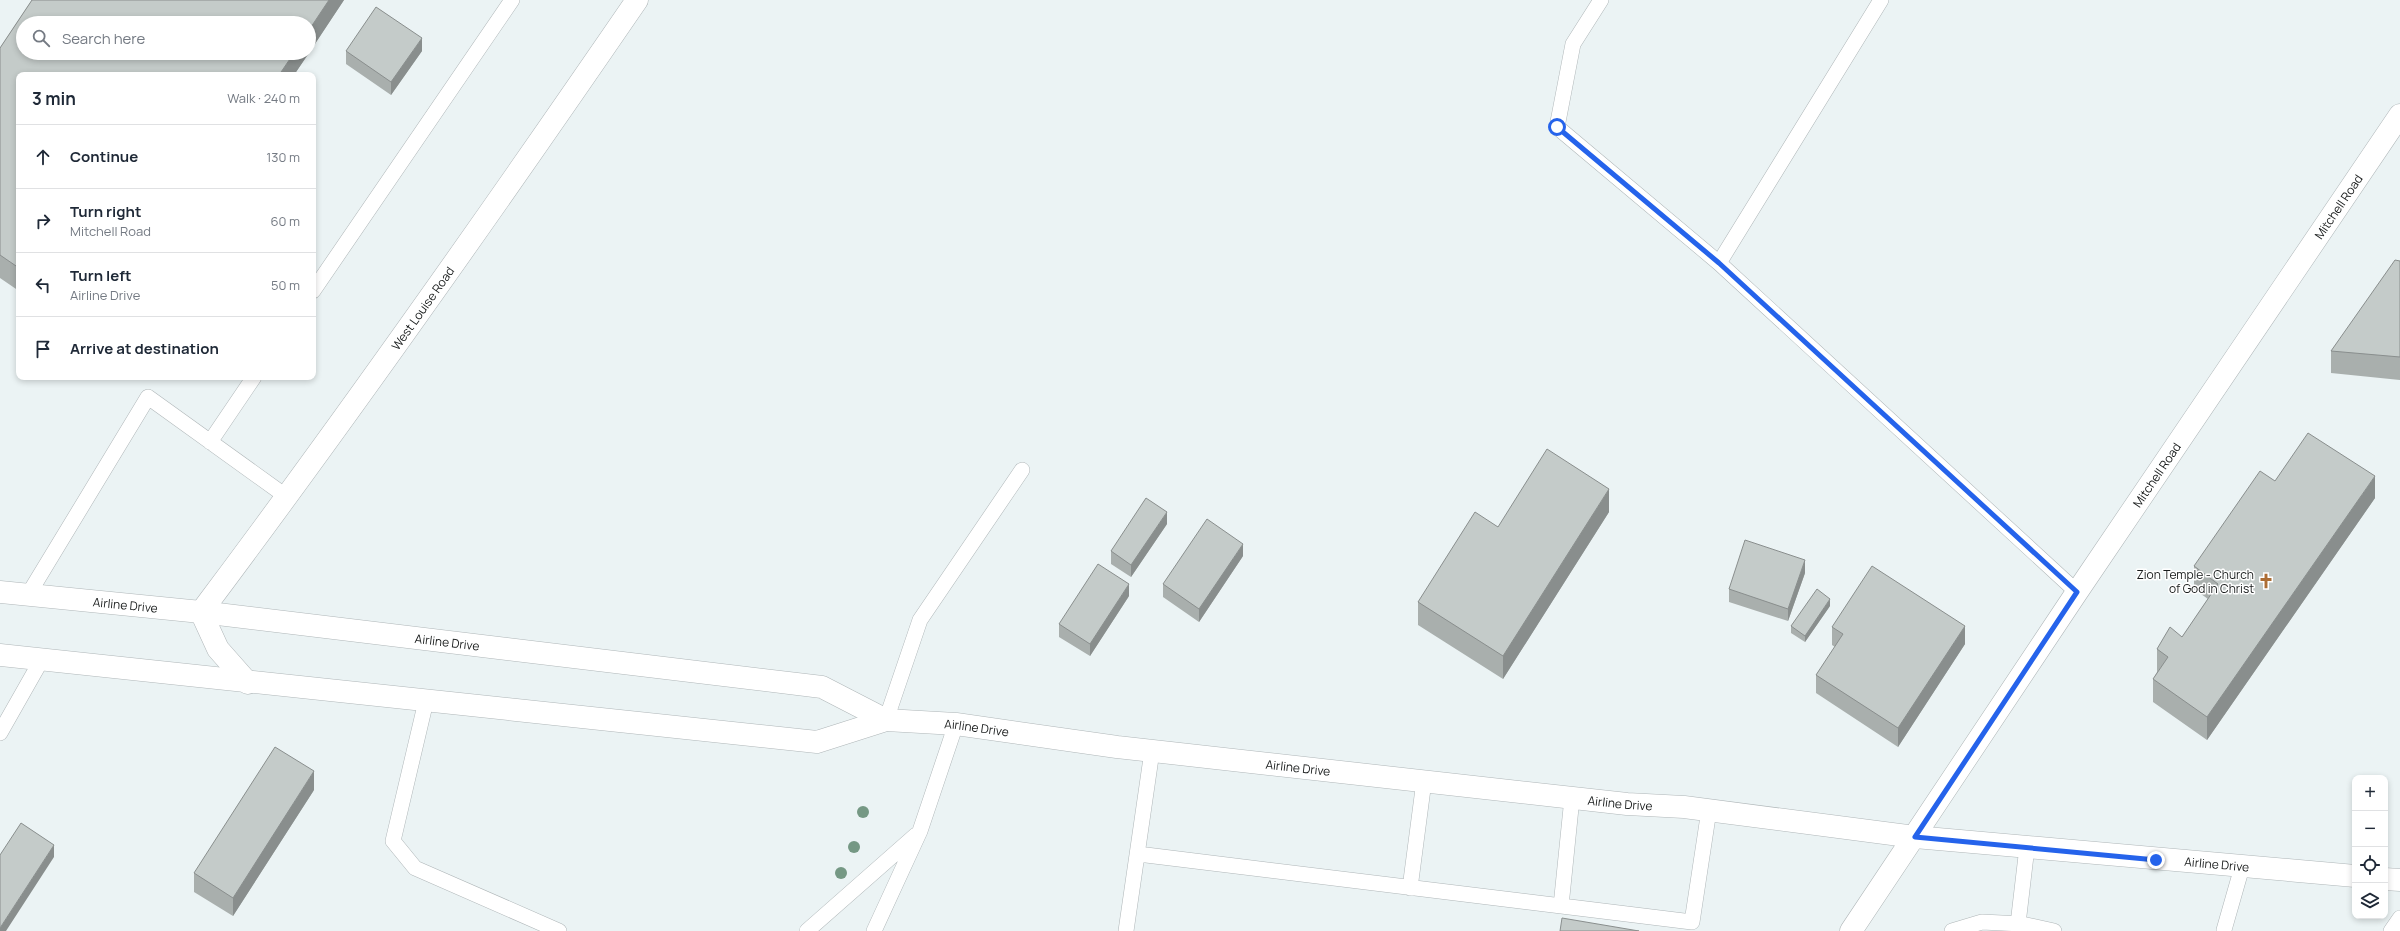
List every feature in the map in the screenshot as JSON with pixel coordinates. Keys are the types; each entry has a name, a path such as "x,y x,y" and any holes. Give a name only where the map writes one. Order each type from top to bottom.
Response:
{"main road":[{"name":"West Louise Road","path":"201,612 287,497 483,225 637,0"},
{"name":"Mitchell Road","path":"1852,931 2077,592 2400,115"},
{"name":"Airline Drive","path":"0,592 201,612 822,687 886,720"},
{"path":"201,612 218,649 248,683"},
{"name":"Airline Drive","path":"0,655 248,683 817,742 886,720 956,724 1152,751 1572,798 1709,810 1915,837 2352,876"},
{"path":"2388,879 2400,880"}],"lane":[{"path":"316,287 512,0"},
{"path":"1601,0 1573,44 1557,127 1719,263 2077,592"},
{"path":"1719,263 1881,0"},
{"path":"210,442 252,380"},
{"path":"28,595 148,397 287,497"},
{"path":"886,720 920,620 1022,470"},
{"path":"0,732 42,659"},
{"path":"426,701 393,841 415,868 559,931"},
{"path":"874,931 920,831 956,724"},
{"path":"1126,931 1152,751"},
{"path":"1410,888 1424,781"},
{"path":"1561,906 1572,798"},
{"path":"1138,854 1561,906 1694,927 1709,810"},
{"path":"807,931 920,831"},
{"path":"2018,924 2027,847"},
{"path":"2224,931 2242,867"},
{"path":"2391,931 2400,918"},
{"path":"1952,931 1982,922 2018,924 2054,931"}],"building":[{"path":"32,0 329,0 316,20 316,16 21,16"},
{"path":"376,7 422,38 391,82 346,51"},
{"path":"16,24 16,60 289,60 281,72 16,72 16,266 0,255 0,48"},
{"path":"2395,260 2400,261 2400,357 2331,351"},
{"path":"2308,433 2375,476 2207,717 2153,679 2168,657 2157,649 2170,627 2182,637 2218,584 2194,566 2260,471 2275,481"},
{"path":"1547,449 1609,489 1503,656 1418,602 1475,512 1498,527"},
{"path":"1146,498 1167,512 1131,565 1111,551"},
{"path":"1207,519 1243,544 1199,609 1163,584"},
{"path":"1745,540 1805,560 1788,609 1729,589"},
{"path":"1098,564 1129,584 1090,644 1059,624"},
{"path":"1872,566 1965,626 1898,728 1816,675 1843,634 1832,627"},
{"path":"1817,589 1830,599 1805,636 1791,626"},
{"path":"275,747 314,771 233,898 194,873"},
{"path":"21,823 54,845 0,928 0,855"},
{"path":"1562,918 1639,931 1560,931"}],"place":[{"name":"Zion Temple - Church of God in Christ","path":"2266,581"}],"route":[{"path":"1557,127 1719,263 2077,592 1915,837 2156,860"}]}
